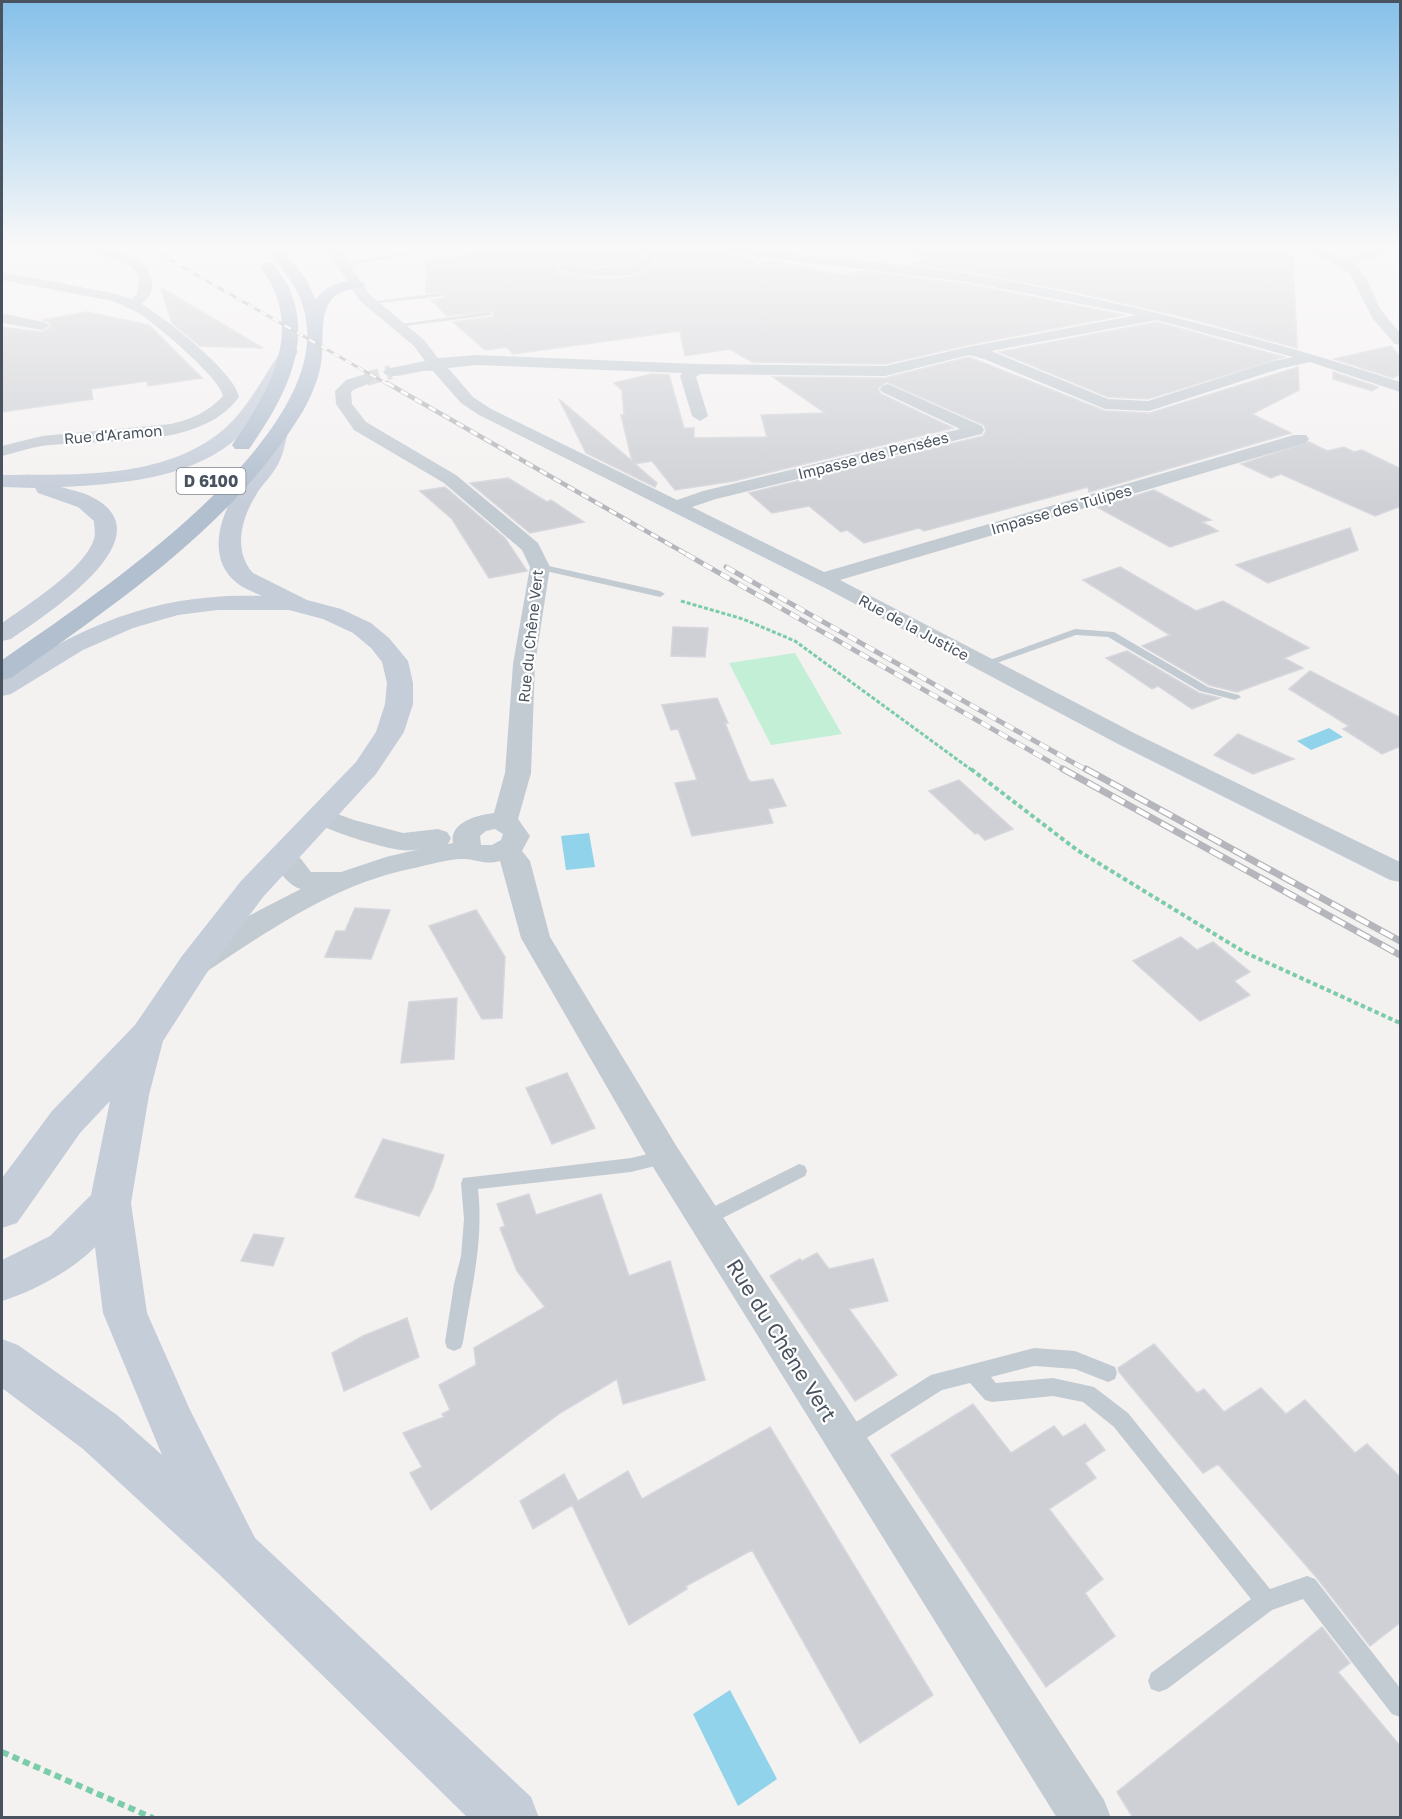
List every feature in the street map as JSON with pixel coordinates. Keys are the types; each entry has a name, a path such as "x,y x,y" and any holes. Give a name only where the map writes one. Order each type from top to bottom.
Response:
{"main road":[{"name":"D 6100","path":"228,462 261,420 277,391 289,352 289,334"},
{"name":"D 6100","path":"2,672 77,620 180,537 239,480 291,416 306,385 316,334"},
{"path":"10,481 126,475 175,464 200,454 218,444 244,418 289,352"},
{"path":"278,433 270,461 244,497 229,536 229,552 237,569 245,578 298,605"},
{"path":"2,634 84,573 99,556 107,540 107,526 101,514 88,502 72,495 10,481"},
{"path":"2,647 116,564"},
{"path":"2,688 55,652 86,637 144,615 207,603 241,602 298,605 332,614 362,628 380,643 395,661 400,683 399,704 390,732 366,768 252,889 194,965 148,1035 66,1122 2,1210"},
{"path":"148,1035 130,1095 110,1203 125,1313 173,1427 240,1559"},
{"path":"2,1175 44,1152"},
{"path":"2,1281 65,1249 110,1203"},
{"path":"2,1361 100,1431 240,1559 510,1818"}],"street":[{"name":"Rue d'Aramon","path":"2,451 42,441 158,432 198,421 226,405 231,397 230,390 222,379 173,334"},
{"name":"Rue de la Justice","path":"407,334 419,343 467,400 484,412 823,579 1127,739 1401,873"},
{"path":"391,372 435,363 476,360 696,369 885,372 968,351 1057,334"},
{"path":"1224,334 1311,358 1401,387"},
{"path":"968,351 988,355 1105,404 1149,406 1275,365 1311,358"},
{"path":"696,369 688,376 700,416"},
{"name":"Rue du Chêne Vert","path":"366,378 352,383 343,390 344,404 360,426 450,479 531,547 540,567 524,664 518,773 486,839 516,861 536,938 665,1157 1086,1818"},
{"name":"Impasse des Pensées","path":"677,506 710,495 976,430 888,389"},
{"name":"Impasse des Tulipes","path":"823,579 1300,439"},
{"path":"321,816 345,826 402,842 486,839"},
{"path":"194,965 269,916 348,881 396,863 486,839"},
{"path":"283,856 304,881 348,881"}],"lane":[{"path":"540,567 660,594"},
{"path":"984,664 1075,632 1110,634 1204,689 1235,697"},
{"path":"454,1342 470,1256 473,1219 469,1183 631,1165 665,1157"},
{"path":"705,1219 799,1171"},
{"path":"845,1440 939,1382 1034,1357 1075,1360 1108,1373"},
{"path":"974,1373 992,1393 1053,1387 1087,1394 1121,1420 1266,1601"},
{"path":"1159,1681 1266,1601 1307,1587 1401,1706"}],"path":[{"path":"660,594 743,619 795,641 914,726 1077,850 1244,952 1401,1023"},
{"path":"2,1752 153,1818"}],"green space":[{"path":"795,653 842,734 771,745 729,663"}],"water":[{"path":"1329,728 1343,737 1311,750 1297,741"},
{"path":"589,833 595,867 566,870 561,836"},
{"path":"730,1690 777,1779 738,1806 693,1714"}],"building":[{"path":"2,334 158,334 202,378 148,386 147,381 91,389 93,399 2,412"},
{"path":"185,334 239,334 263,348 200,346"},
{"path":"467,334 659,334 513,354 507,347 485,350"},
{"path":"681,334 1026,334 885,364 752,362 730,349 685,356"},
{"path":"1094,334 1200,334 1284,357 1148,399 1108,397 999,352"},
{"path":"1246,334 1296,334 1297,348"},
{"path":"1391,346 1401,358 1401,373 1393,378 1334,359"},
{"path":"969,357 1105,411 1150,413 1298,367 1299,390 1252,414 1291,433 1089,492 1088,487 924,531 919,528 864,543 847,530 841,532 809,506 772,513 749,493 983,436 986,431 984,425 887,382 878,388 881,394 953,428 734,481 675,490 652,461 635,464 657,483 655,487 586,453 559,399 632,461 621,415 624,415 622,390 614,383 652,374 669,375 684,428 694,428 694,438 767,437 761,415 825,413 773,377 885,378"},
{"path":"1333,372 1378,387 1372,391 1333,379"},
{"path":"1309,442 1327,451 1344,447 1354,452 1362,450 1401,469 1401,506 1375,516 1281,474 1271,478 1241,464"},
{"path":"508,478 547,502 551,500 584,522 530,533 470,483"},
{"path":"445,487 505,538 527,571 489,578 452,519 420,491"},
{"path":"1154,490 1211,520 1202,522 1218,531 1170,547 1097,507"},
{"path":"1350,528 1358,550 1268,583 1236,565"},
{"path":"1120,567 1196,611 1223,601 1309,648 1284,658 1303,668 1237,692 1209,685 1142,646 1170,635 1083,580"},
{"path":"673,627 708,628 705,657 671,656"},
{"path":"1127,651 1199,693 1220,698 1192,709 1158,686 1152,689 1106,658"},
{"path":"1310,671 1401,718 1401,746 1382,754 1343,729 1349,726 1289,689"},
{"path":"717,698 748,779 751,782 773,779 786,806 768,809 773,823 692,836 675,783 697,780 678,729 671,730 662,705"},
{"path":"1238,734 1294,759 1253,774 1214,755"},
{"path":"959,780 1013,829 985,840 978,833 975,834 929,791"},
{"path":"355,908 390,910 371,959 325,957 336,931 345,931"},
{"path":"476,910 505,957 502,1018 482,1019 429,926"},
{"path":"1181,937 1197,950 1213,942 1250,972 1234,981 1250,995 1200,1021 1133,961"},
{"path":"457,998 454,1059 401,1063 409,1002"},
{"path":"567,1073 595,1128 552,1144 526,1088"},
{"path":"383,1139 444,1155 433,1188 419,1216 355,1197"},
{"path":"529,1194 536,1215 601,1194 629,1276 670,1261 705,1380 623,1404 617,1379 560,1413 431,1510 410,1473 422,1467 403,1433 444,1417 442,1414 450,1410 439,1385 476,1365 474,1348 545,1307 517,1271 500,1228 505,1226 497,1204"},
{"path":"254,1234 284,1238 273,1266 241,1261"},
{"path":"817,1253 829,1269 873,1259 888,1301 849,1309 897,1375 855,1401 770,1276 800,1259 802,1261"},
{"path":"407,1318 419,1357 344,1391 332,1353 363,1336"},
{"path":"1154,1344 1197,1393 1204,1389 1224,1412 1261,1388 1286,1414 1305,1400 1355,1453 1367,1444 1401,1478 1401,1622 1370,1646 1317,1578 1218,1464 1203,1473 1119,1372 1118,1368"},
{"path":"973,1404 1011,1453 1054,1426 1063,1437 1085,1424 1105,1450 1085,1463 1096,1478 1049,1509 1103,1579 1085,1593 1115,1636 1046,1687 891,1455"},
{"path":"770,1427 933,1695 860,1743 752,1550 686,1586 687,1589 629,1625 572,1505 533,1529 520,1501 564,1474 578,1501 628,1471 642,1499"},
{"path":"1322,1627 1350,1663 1338,1672 1401,1747 1401,1818 1133,1818 1117,1792"}],"tunnel":[{"path":"366,379 391,372"}],"railway":[{"path":"300,334 389,385"},
{"path":"387,383 688,555"},
{"path":"686,554 1066,771"},
{"path":"726,567 1088,771"},
{"path":"1063,769 1400,955"},
{"path":"1086,769 1400,941"}]}
